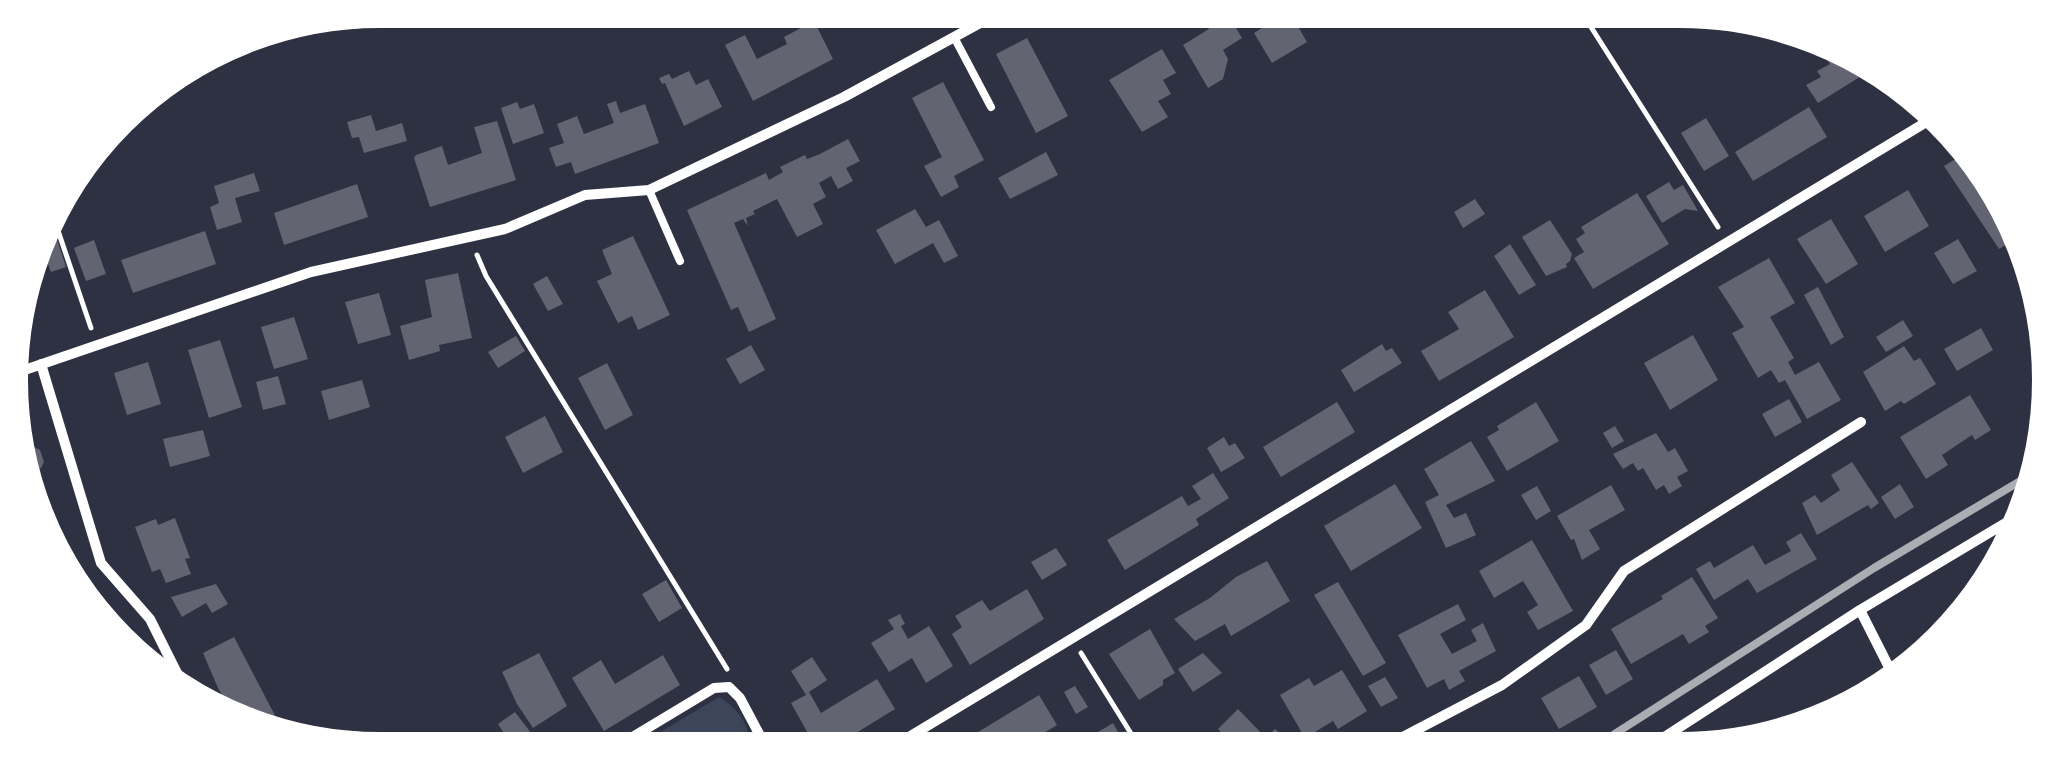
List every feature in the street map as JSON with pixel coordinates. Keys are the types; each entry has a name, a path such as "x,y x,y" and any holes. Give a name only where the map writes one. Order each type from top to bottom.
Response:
{"street":[{"path":"22,371 311,272 470,239 585,196 648,190 827,106 982,22"},
{"path":"907,738 1928,121"},
{"path":"41,364 101,563 150,618 178,675"},
{"path":"1401,738 1502,685 1586,625 1624,571 1861,422"},
{"path":"1663,738 1860,610 2009,522"},
{"path":"1860,610 1890,670"},
{"path":"631,738 714,688 729,687 740,698 761,738"}],"lane":[{"path":"954,37 991,106"},
{"path":"648,190 680,260"}],"path":[{"path":"1588,22 1728,242"},
{"path":"57,227 96,345"},
{"path":"470,239 486,276 727,666 729,687"},
{"path":"1072,638 1134,738"}],"shaded area":[{"path":"719,697 741,717 748,737 748,738 650,738"}],"building":[{"path":"814,22 833,59 753,101 725,45 745,35 757,59 787,44 784,37"},
{"path":"1232,22 1242,38 1223,50 1228,59 1223,79 1208,88 1183,45 1209,29 1205,23"},
{"path":"1272,22 1295,22 1307,42 1272,63 1254,33"},
{"path":"1027,38 1068,116 1036,133 996,54"},
{"path":"1162,49 1176,73 1163,80 1171,94 1158,101 1168,117 1142,132 1109,80"},
{"path":"1823,53 1865,73 1818,103 1806,85 1821,77 1817,71 1830,64"},
{"path":"689,71 696,85 708,79 722,107 684,126 665,83 659,78 669,74 672,79"},
{"path":"943,82 984,160 954,176 959,187 941,197 924,166 942,157 912,98"},
{"path":"616,101 620,113 645,104 659,143 575,174 571,162 556,167 549,148 564,143 557,124 577,116 584,134 614,123 607,104"},
{"path":"517,102 520,109 534,104 544,133 513,144 501,108"},
{"path":"1809,107 1827,137 1753,181 1735,152"},
{"path":"371,115 376,131 402,123 407,141 364,153 359,137 352,138 347,122"},
{"path":"1706,118 1729,156 1704,171 1681,133"},
{"path":"497,121 516,180 430,207 416,155 442,146 448,165 482,153 474,127"},
{"path":"848,139 860,161 846,168 853,181 838,189 831,176 819,183 826,197 813,204 823,224 797,237 777,199 753,211 755,214 746,218 748,226 743,219 734,223 776,319 749,332 738,307 731,310 687,210 766,173 769,180 783,172 780,167 805,155 807,159 820,154"},
{"path":"1046,152 1058,175 1010,199 998,178"},
{"path":"1960,156 1991,201 2011,242 1999,249 1944,166"},
{"path":"254,173 260,191 235,198 242,222 217,230 210,207 219,203 214,186"},
{"path":"1669,182 1674,190 1683,185 1698,211 1685,209 1662,223 1646,196"},
{"path":"357,184 368,217 284,245 274,213"},
{"path":"1908,190 1929,226 1885,252 1864,216"},
{"path":"1637,193 1669,244 1593,289 1574,258 1584,252 1576,239 1585,233 1581,227"},
{"path":"1475,199 1485,214 1463,228 1454,212"},
{"path":"915,209 926,227 939,220 958,256 944,263 933,243 895,264 876,230"},
{"path":"1831,219 1858,264 1826,284 1797,239"},
{"path":"1550,220 1572,254 1567,267 1546,276 1522,237"},
{"path":"205,231 216,264 133,293 121,260"},
{"path":"56,236 66,267 51,272 45,255"},
{"path":"633,236 670,315 638,330 632,316 618,323 597,281 612,274 602,250"},
{"path":"1958,239 1977,271 1953,284 1934,253"},
{"path":"94,240 106,274 86,281 74,248"},
{"path":"1510,244 1536,285 1519,295 1494,256"},
{"path":"1769,258 1795,303 1770,317 1794,358 1788,362 1795,375 1819,362 1841,400 1807,419 1785,380 1779,383 1771,370 1758,378 1732,333 1744,327 1718,287"},
{"path":"458,273 472,338 439,345 440,351 409,360 400,326 432,317 425,280"},
{"path":"547,276 563,304 548,311 533,284"},
{"path":"1818,287 1844,337 1831,345 1804,295"},
{"path":"1485,290 1514,337 1439,381 1421,351 1459,329 1448,312"},
{"path":"379,293 391,335 358,344 345,302"},
{"path":"294,317 308,359 274,369 261,327"},
{"path":"1903,320 1913,336 1886,352 1876,337"},
{"path":"1981,328 1993,350 1957,371 1944,349"},
{"path":"1693,335 1718,380 1670,410 1644,363"},
{"path":"516,336 525,351 498,368 488,352"},
{"path":"220,340 242,407 209,418 188,350"},
{"path":"1382,344 1386,351 1392,348 1402,363 1354,392 1341,370"},
{"path":"751,345 765,370 740,384 726,359"},
{"path":"1904,346 1914,361 1920,358 1936,384 1885,411 1863,372"},
{"path":"148,362 161,404 127,415 114,373"},
{"path":"607,363 633,415 605,430 578,378"},
{"path":"278,376 286,404 263,410 256,382"},
{"path":"362,380 370,407 329,420 321,391"},
{"path":"1970,395 1991,430 1975,440 1972,435 1942,455 1948,465 1926,479 1900,437"},
{"path":"1789,399 1802,422 1775,437 1762,414"},
{"path":"1337,402 1355,432 1281,477 1263,447"},
{"path":"1536,402 1559,441 1507,471 1487,437 1499,430 1497,426"},
{"path":"545,416 563,452 523,473 505,437"},
{"path":"1615,426 1624,441 1612,448 1603,433"},
{"path":"203,430 210,456 170,467 163,439"},
{"path":"1656,433 1668,452 1675,448 1688,471 1677,477 1682,486 1669,494 1664,485 1656,490 1643,468 1638,471 1633,463 1623,469 1613,454"},
{"path":"1224,437 1229,446 1235,443 1245,458 1221,472 1207,448"},
{"path":"1471,441 1495,481 1446,505 1454,518 1466,513 1476,535 1446,548 1425,502 1439,495 1424,469"},
{"path":"29,449 40,450 44,462 34,470"},
{"path":"1852,462 1879,503 1871,509 1868,505 1817,535 1802,503 1815,495 1821,503 1840,490 1831,475"},
{"path":"1213,473 1229,498 1196,519 1199,525 1125,570 1107,540 1182,496 1188,506 1201,499 1192,486"},
{"path":"1395,484 1422,528 1351,571 1324,526"},
{"path":"1900,484 1914,507 1895,519 1881,497"},
{"path":"1611,485 1625,510 1589,530 1600,549 1582,560 1574,539 1571,540 1557,516"},
{"path":"1537,486 1551,511 1536,520 1521,495"},
{"path":"175,518 190,558 185,559 191,574 166,583 160,569 152,572 135,527 156,519 158,525"},
{"path":"1801,533 1817,559 1757,593 1748,579 1714,600 1696,569 1710,561 1714,568 1753,545 1765,565 1791,551 1786,542"},
{"path":"1532,540 1573,611 1538,630 1527,612 1538,605 1523,581 1494,598 1479,571"},
{"path":"1056,548 1067,565 1042,580 1031,562"},
{"path":"1267,561 1290,601 1231,636 1225,624 1195,641 1174,619 1236,577"},
{"path":"1692,577 1718,618 1705,626 1709,632 1689,644 1683,634 1631,664 1611,629"},
{"path":"666,580 682,608 659,622 642,594"},
{"path":"1338,582 1386,663 1363,676 1314,595"},
{"path":"216,584 228,604 212,613 206,603 182,617 171,597"},
{"path":"1027,589 1044,619 970,665 952,634 962,627 955,616 982,600 990,611"},
{"path":"1458,604 1466,620 1440,634 1452,654 1477,641 1471,630 1483,623 1496,651 1459,671 1465,681 1449,690 1444,679 1427,688 1398,635"},
{"path":"900,614 908,639 929,626 953,666 926,683 912,658 889,672 871,643 894,629 888,620"},
{"path":"1150,629 1175,673 1139,700 1109,654"},
{"path":"234,637 279,723 227,703 203,653"},
{"path":"1616,650 1633,679 1606,695 1589,665"},
{"path":"539,653 567,706 533,728 502,672"},
{"path":"1203,653 1222,673 1193,692 1178,669"},
{"path":"663,655 680,685 604,731 572,678 601,660 615,684"},
{"path":"812,657 827,680 809,692 821,713 877,679 895,709 848,738 811,738 791,703 806,695 791,671"},
{"path":"1342,670 1367,711 1338,729 1333,721 1305,738 1280,695 1309,678 1314,686"},
{"path":"1579,676 1597,707 1559,729 1541,698"},
{"path":"1385,677 1398,698 1381,707 1368,686"},
{"path":"1075,686 1088,707 1076,714 1064,692"},
{"path":"1039,695 1057,725 1036,738 968,738"},
{"path":"1238,709 1266,738 1227,738 1218,729"},
{"path":"515,712 534,738 507,738 498,724"},
{"path":"1113,723 1121,738 1088,738"},
{"path":"1275,729 1285,738 1266,738"}],"railway":[{"path":"1608,738 1874,568 2024,479"}]}
